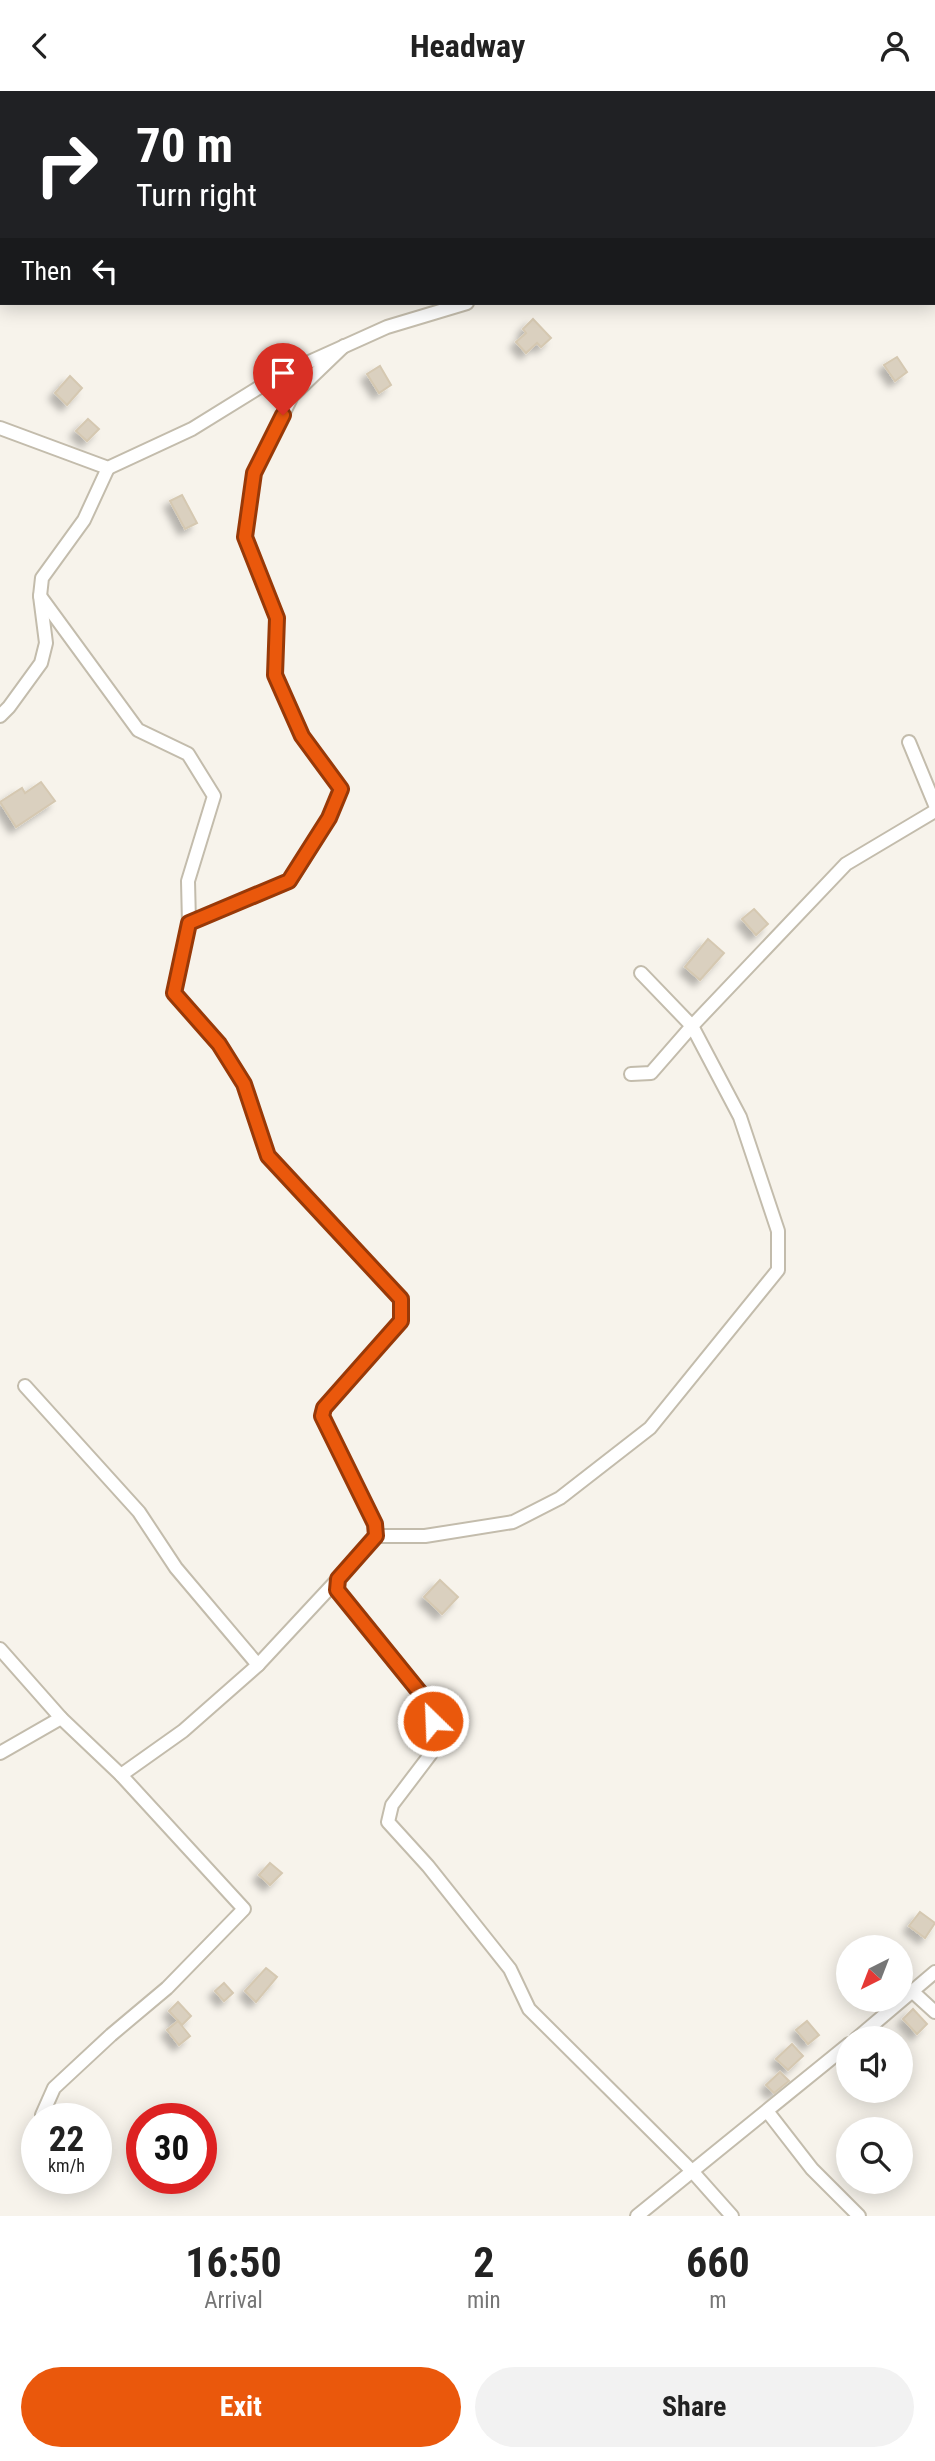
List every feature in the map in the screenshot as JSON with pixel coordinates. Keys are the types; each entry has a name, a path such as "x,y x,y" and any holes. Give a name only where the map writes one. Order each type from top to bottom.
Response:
{"street":[{"path":"0,716 41,663 46,643 40,596 42,578 84,520 108,468 192,429 276,377 387,327 460,305"},
{"path":"189,923 289,881 329,818 341,789 302,736 275,675 277,618 245,537 254,473 292,396 344,346"},
{"path":"0,428 108,468"},
{"path":"40,596 138,730 188,754 214,796 188,881 189,923 174,993 219,1044 244,1084 268,1156 401,1299 401,1321 324,1408 322,1416 375,1524 376,1536 258,1665 184,1731 121,1775"},
{"path":"909,742 935,805"},
{"path":"631,1075 651,1073 846,864 935,811"},
{"path":"376,1536 425,1536 513,1522 560,1498 650,1428 778,1270 778,1231 740,1117 692,1026 640,973"},
{"path":"25,1386 139,1512 176,1567 258,1665"},
{"path":"338,1579 337,1590 426,1700 439,1743 392,1805 387,1822 428,1867 510,1969 529,2009 692,2171 732,2216"},
{"path":"0,1649 244,1909 167,1988 54,2088 47,2103"},
{"path":"0,1753 61,1717"},
{"path":"914,1991 935,1972"},
{"path":"914,1993 935,2012"},
{"path":"872,2026 888,2013"},
{"path":"637,2216 836,2056"},
{"path":"768,2111 812,2169 859,2216"}],"building":[{"path":"533,319 551,338 541,347 537,343 526,353 516,342 526,333 523,329"},
{"path":"897,357 907,372 895,381 884,365"},
{"path":"380,366 391,385 379,393 367,374"},
{"path":"70,376 82,388 67,405 55,393"},
{"path":"88,419 99,429 87,441 76,431"},
{"path":"182,495 197,523 185,529 170,501"},
{"path":"41,782 55,801 16,827 0,802 22,788 25,793"},
{"path":"754,909 768,924 756,935 742,919"},
{"path":"708,939 724,953 700,980 685,967"},
{"path":"440,1580 458,1597 442,1614 424,1597"},
{"path":"270,1863 282,1873 270,1885 259,1875"},
{"path":"920,1912 935,1923 925,1938 909,1926"},
{"path":"266,1968 277,1977 256,2002 245,1991"},
{"path":"224,1983 233,1993 224,2001 215,1991"},
{"path":"178,2002 191,2016 182,2025 169,2011"},
{"path":"914,2010 927,2024 917,2034 913,2026 903,2019 909,2013 914,2013"},
{"path":"178,2021 190,2036 179,2045 167,2030"},
{"path":"807,2021 819,2035 808,2044 796,2030"},
{"path":"792,2044 803,2056 788,2070 776,2059"},
{"path":"780,2072 789,2081 774,2093 766,2085"}],"route":[{"path":"283,415 254,473 245,537 277,618 275,675 302,736 341,789 329,818 289,881 189,923 174,993 219,1044 244,1084 268,1156 401,1299 401,1321 324,1408 322,1416 375,1524 376,1536 338,1579 337,1590 426,1700 433,1721"}]}
